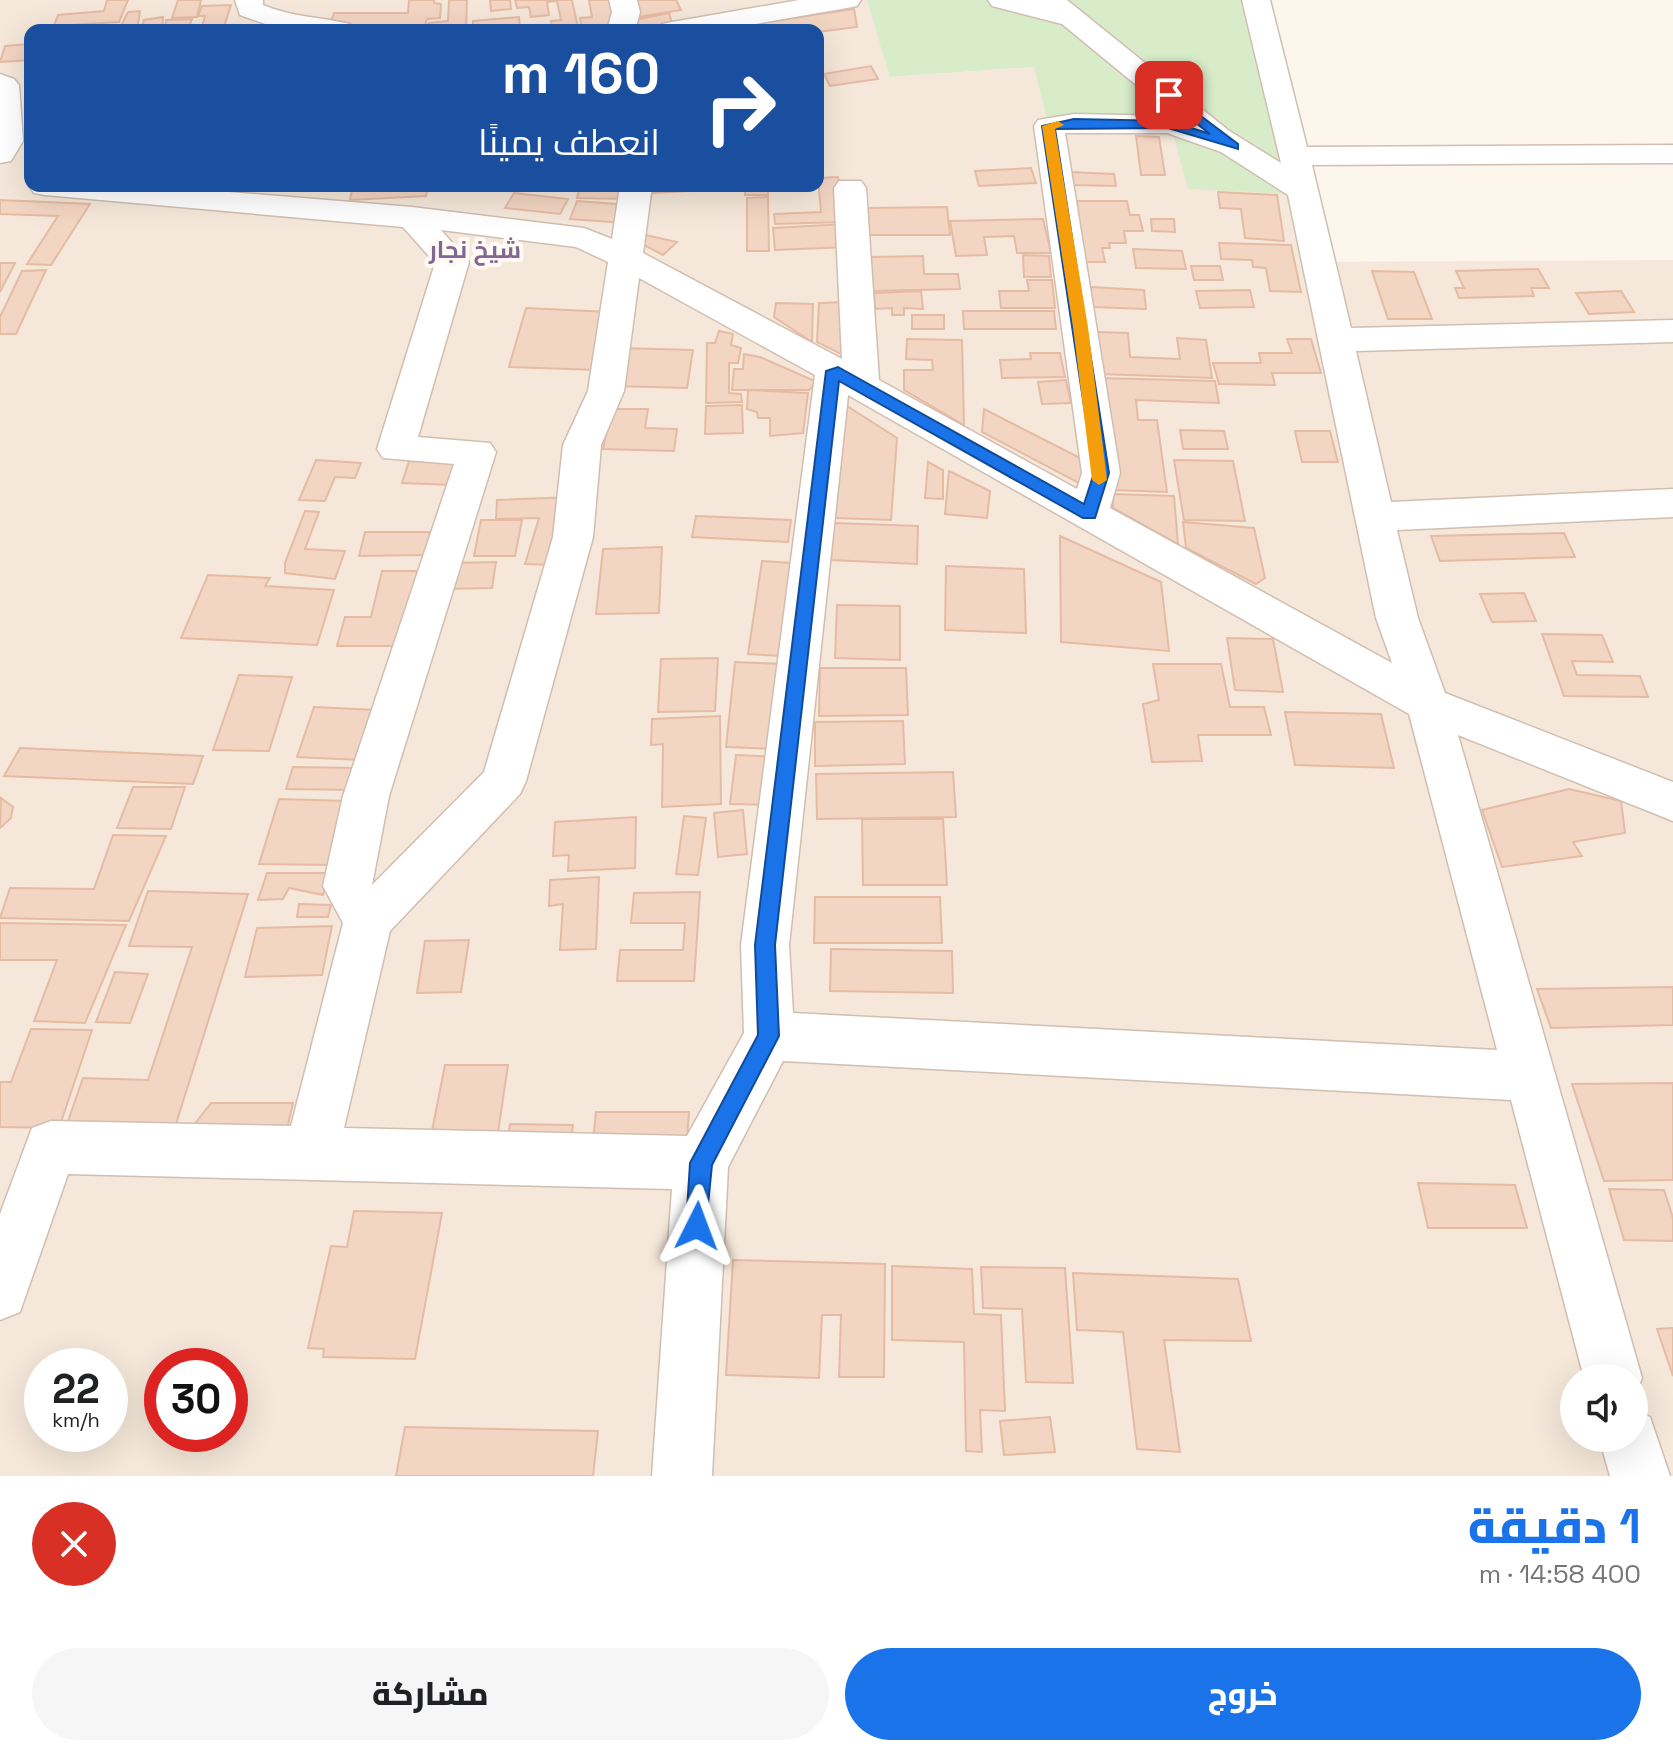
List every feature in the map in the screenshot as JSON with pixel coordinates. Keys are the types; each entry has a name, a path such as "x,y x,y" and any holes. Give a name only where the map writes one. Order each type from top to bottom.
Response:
{"street":[{"path":"623,0 626,12 623,24"},
{"path":"707,24 847,0"},
{"path":"1002,0 1062,9 1233,146"},
{"path":"1256,0 1298,173 1397,618 1428,704 1609,1364"},
{"path":"236,24 249,2"},
{"path":"249,2 250,9 278,21 299,24"},
{"path":"0,83 4,85 4,147"},
{"path":"4,147 24,115"},
{"path":"1089,514 1101,473 1049,126 1074,123 1170,124 1298,173 1673,154"},
{"path":"0,179 24,183"},
{"path":"682,1476 701,1163 769,1036 765,945 847,378 850,188"},
{"path":"186,192 412,217 475,210 584,238 625,257 847,378 1428,704 1673,802"},
{"path":"311,1153 368,921 504,781 573,537 582,445 606,391 635,192"},
{"path":"368,921 347,886 366,796 477,452 396,449 452,262 412,217"},
{"path":"1336,340 1673,331"},
{"path":"1375,517 1673,503"},
{"path":"769,1036 1530,1076"},
{"path":"0,1292 51,1147 701,1163"},
{"path":"1633,1452 1640,1476"}],"shaded area":[{"path":"0,0 867,0 891,77 1035,67 1172,131 1291,194 1311,262 1673,260 1673,1476 0,1476"}],"green space":[{"path":"867,0 1241,0 1291,194 1188,189 1172,131 1050,131 1034,67 890,77"}],"building":[{"path":"107,0 128,0 119,22 55,24 58,15 104,11"},
{"path":"178,0 201,0 197,17 172,18"},
{"path":"409,0 434,0 434,3 441,4 440,18 427,19 425,24 330,24 334,13 408,13"},
{"path":"449,0 467,0 466,24 428,24 448,21"},
{"path":"490,0 510,0 511,9 491,11"},
{"path":"515,0 572,0 577,24 551,24 551,21 561,20 557,1 547,2 549,15 531,17 529,7 517,8"},
{"path":"589,0 615,0 619,24 581,24 580,18 592,17"},
{"path":"634,0 676,0 681,10 639,17"},
{"path":"231,5 225,24 203,24 205,16 198,16 202,6"},
{"path":"854,9 857,27 824,31 824,24 751,24"},
{"path":"140,11 138,24 122,24 128,12"},
{"path":"669,13 672,24 629,24 629,21"},
{"path":"163,17 162,24 143,24 144,20"},
{"path":"519,17 520,24 473,24 473,21"},
{"path":"192,19 190,24 166,24 166,20"},
{"path":"24,44 24,60 0,62 5,46"},
{"path":"871,66 878,79 830,86 824,74"},
{"path":"1136,136 1159,137 1165,175 1141,175"},
{"path":"1031,168 1036,183 979,186 975,171"},
{"path":"1070,172 1114,174 1116,186 1071,185"},
{"path":"838,177 844,222 775,224 774,214 821,212 819,192 824,192 824,178"},
{"path":"352,192 427,192 426,196 350,200"},
{"path":"578,192 628,192 626,199 577,198"},
{"path":"745,192 768,192 768,195 745,195"},
{"path":"1218,192 1277,195 1284,241 1245,238 1241,209 1220,208"},
{"path":"514,193 568,199 560,214 505,208"},
{"path":"768,197 769,251 747,251 747,198"},
{"path":"0,200 90,204 51,265 27,264 58,216 0,214"},
{"path":"577,201 631,205 625,223 570,219"},
{"path":"1076,201 1127,201 1130,215 1139,215 1143,231 1124,231 1126,243 1109,243 1110,248 1102,248 1105,262 1086,262"},
{"path":"947,207 950,235 869,235 868,208"},
{"path":"1043,219 1051,253 1017,253 1014,236 984,237 987,255 956,256 950,221"},
{"path":"1151,219 1174,219 1175,232 1152,231"},
{"path":"846,224 849,247 775,250 773,228"},
{"path":"641,234 677,242 663,255 638,242"},
{"path":"1219,243 1291,245 1301,292 1270,291 1266,268 1253,267 1252,260 1221,259"},
{"path":"1133,249 1182,251 1186,269 1136,268"},
{"path":"1023,255 1049,256 1051,277 1024,277"},
{"path":"923,256 924,274 958,274 960,289 872,291 870,257"},
{"path":"0,263 15,263 0,292"},
{"path":"1191,266 1220,266 1223,280 1194,280"},
{"path":"1538,269 1549,288 1531,288 1534,296 1459,298 1455,288 1464,288 1456,271"},
{"path":"46,270 16,334 0,334 0,317 22,271"},
{"path":"1372,271 1414,272 1432,319 1388,319"},
{"path":"1027,280 1052,280 1055,308 1001,308 999,291 1029,291"},
{"path":"1091,287 1144,290 1146,309 1092,307"},
{"path":"1250,290 1254,307 1200,308 1196,291"},
{"path":"921,291 923,309 904,308 904,315 892,315 892,308 875,309 874,293"},
{"path":"1621,291 1634,312 1589,314 1576,293"},
{"path":"847,302 845,356 817,342 819,303"},
{"path":"776,303 813,304 812,342 774,317"},
{"path":"526,308 609,312 598,370 509,367"},
{"path":"963,311 1054,311 1056,329 964,329"},
{"path":"912,315 944,315 944,329 912,329"},
{"path":"719,331 733,334 731,345 741,348 738,363 729,363 729,393 741,394 742,402 706,403 707,343 715,343"},
{"path":"1097,332 1128,333 1130,357 1180,359 1177,338 1206,340 1212,378 1100,374"},
{"path":"907,339 962,340 964,425 904,390 904,370 933,370 932,360 906,359"},
{"path":"1287,339 1311,339 1321,373 1272,373 1275,385 1219,384 1213,363 1261,363 1259,353 1292,353"},
{"path":"621,348 693,350 687,388 613,386"},
{"path":"1030,353 1060,353 1065,377 1002,378 1000,360 1031,359"},
{"path":"744,354 760,357 817,382 809,390 732,390 734,369 743,369"},
{"path":"1100,378 1215,381 1219,403 1136,400 1138,420 1157,420 1167,492 1112,490"},
{"path":"1066,380 1071,403 1042,404 1038,382"},
{"path":"748,390 808,393 803,433 770,436 770,418 758,418 757,412 747,409"},
{"path":"742,405 743,433 705,434 706,406"},
{"path":"847,406 897,438 891,520 835,518"},
{"path":"611,409 648,409 645,428 677,429 674,451 603,449"},
{"path":"984,409 1084,460 1094,491 982,432"},
{"path":"1180,430 1224,431 1228,449 1183,449"},
{"path":"1295,431 1330,431 1338,462 1302,462"},
{"path":"316,460 361,463 355,478 335,477 325,501 299,500"},
{"path":"1174,460 1233,461 1245,521 1184,520"},
{"path":"409,461 458,462 452,485 402,483"},
{"path":"928,462 943,470 943,499 925,498"},
{"path":"949,471 990,491 987,518 945,514"},
{"path":"1113,494 1174,496 1178,544 1113,508"},
{"path":"573,497 552,565 525,564 539,518 496,519 497,500"},
{"path":"305,511 319,512 305,549 345,551 335,579 285,573 285,563"},
{"path":"696,516 791,520 788,542 692,537"},
{"path":"481,520 522,520 515,556 474,556"},
{"path":"1183,522 1254,528 1265,578 1256,584 1186,548"},
{"path":"834,523 918,526 917,564 831,560"},
{"path":"365,532 430,532 425,555 359,556"},
{"path":"1564,533 1575,557 1440,561 1431,536"},
{"path":"1060,536 1161,582 1169,651 1061,642"},
{"path":"662,547 659,613 596,614 603,549"},
{"path":"762,561 792,563 780,656 748,654"},
{"path":"496,562 492,588 446,589 451,563"},
{"path":"946,566 1024,569 1026,633 945,630"},
{"path":"382,571 419,571 402,646 337,646 345,617 371,617"},
{"path":"208,575 270,578 265,586 334,590 317,645 181,638"},
{"path":"1524,593 1536,621 1492,622 1480,594"},
{"path":"837,605 900,606 900,660 835,658"},
{"path":"1542,634 1602,635 1613,662 1572,661 1577,675 1640,676 1648,697 1564,696"},
{"path":"1227,638 1273,639 1283,692 1235,690"},
{"path":"718,658 715,711 658,712 661,659"},
{"path":"735,662 783,664 777,749 726,747"},
{"path":"1153,664 1221,664 1230,707 1264,707 1271,735 1198,735 1202,761 1152,762 1143,704 1159,700"},
{"path":"820,668 906,668 908,715 819,716"},
{"path":"239,675 292,677 269,751 213,750"},
{"path":"314,707 376,710 360,760 297,757"},
{"path":"1285,712 1381,714 1394,768 1295,765"},
{"path":"720,716 721,804 662,807 663,744 651,745 652,719"},
{"path":"903,721 905,764 815,766 815,722"},
{"path":"20,748 203,756 193,784 4,776"},
{"path":"736,755 777,757 772,805 730,804"},
{"path":"293,767 357,768 351,790 286,789"},
{"path":"953,772 956,817 817,819 816,774"},
{"path":"133,787 185,787 171,829 117,828"},
{"path":"1569,789 1621,801 1625,833 1573,842 1582,856 1502,867 1482,810"},
{"path":"1,798 13,807 11,818 0,828"},
{"path":"279,799 348,801 330,865 259,864"},
{"path":"743,810 747,854 718,857 714,813"},
{"path":"684,816 706,818 698,875 676,874"},
{"path":"636,817 635,868 568,871 569,855 553,856 555,822"},
{"path":"862,819 943,819 947,885 863,885"},
{"path":"113,835 166,836 129,921 0,918 10,888 94,889"},
{"path":"267,873 329,873 323,895 289,888 283,899 258,900"},
{"path":"599,877 596,949 560,950 563,904 549,906 550,880"},
{"path":"148,891 248,894 176,1124 68,1121 83,1078 148,1080 192,947 129,946"},
{"path":"700,892 694,981 617,981 620,950 683,950 685,923 631,923 634,893"},
{"path":"815,897 940,897 942,943 814,943"},
{"path":"299,904 331,905 328,917 297,917"},
{"path":"0,923 126,925 85,1023 34,1021 57,960 0,960"},
{"path":"332,926 322,975 245,977 257,928"},
{"path":"469,940 461,992 417,993 425,941"},
{"path":"831,949 952,951 953,993 830,991"},
{"path":"115,972 148,974 130,1023 96,1022"},
{"path":"1673,987 1673,1025 1551,1028 1537,989"},
{"path":"31,1029 92,1030 59,1128 0,1127 0,1082 11,1082"},
{"path":"445,1065 508,1065 496,1146 429,1146"},
{"path":"1673,1083 1673,1180 1604,1181 1572,1084"},
{"path":"211,1103 293,1103 285,1137 194,1125"},
{"path":"596,1112 689,1112 686,1153 592,1152"},
{"path":"510,1124 573,1125 569,1151 506,1149"},
{"path":"1418,1183 1515,1185 1527,1228 1428,1228"},
{"path":"1609,1189 1664,1190 1673,1218 1673,1241 1624,1240"},
{"path":"354,1211 442,1213 415,1359 323,1357 324,1349 308,1348 331,1246 347,1247"},
{"path":"733,1260 885,1264 884,1377 839,1377 841,1315 822,1315 819,1378 726,1375"},
{"path":"892,1266 972,1269 974,1314 1001,1315 1005,1411 980,1410 982,1452 966,1451 964,1342 892,1340"},
{"path":"981,1267 1065,1268 1073,1383 1026,1382 1022,1309 983,1308"},
{"path":"1073,1273 1238,1279 1251,1341 1164,1340 1180,1452 1137,1449 1123,1332 1077,1330"},
{"path":"1673,1328 1673,1376 1657,1329"},
{"path":"1050,1417 1055,1452 1004,1455 1000,1421"},
{"path":"405,1427 598,1431 593,1476 396,1476"}],"slow traffic":[{"path":"1058,125 1049,126 1081,327 1101,473 1099,480"}],"district":[{"name":"شيخ نجار","path":"475,250"}],"route":[{"path":"697,1226 701,1163 769,1036 765,945 833,371 1089,514 1101,473 1049,126 1074,123 1170,124 1233,146 1169,95"}]}
